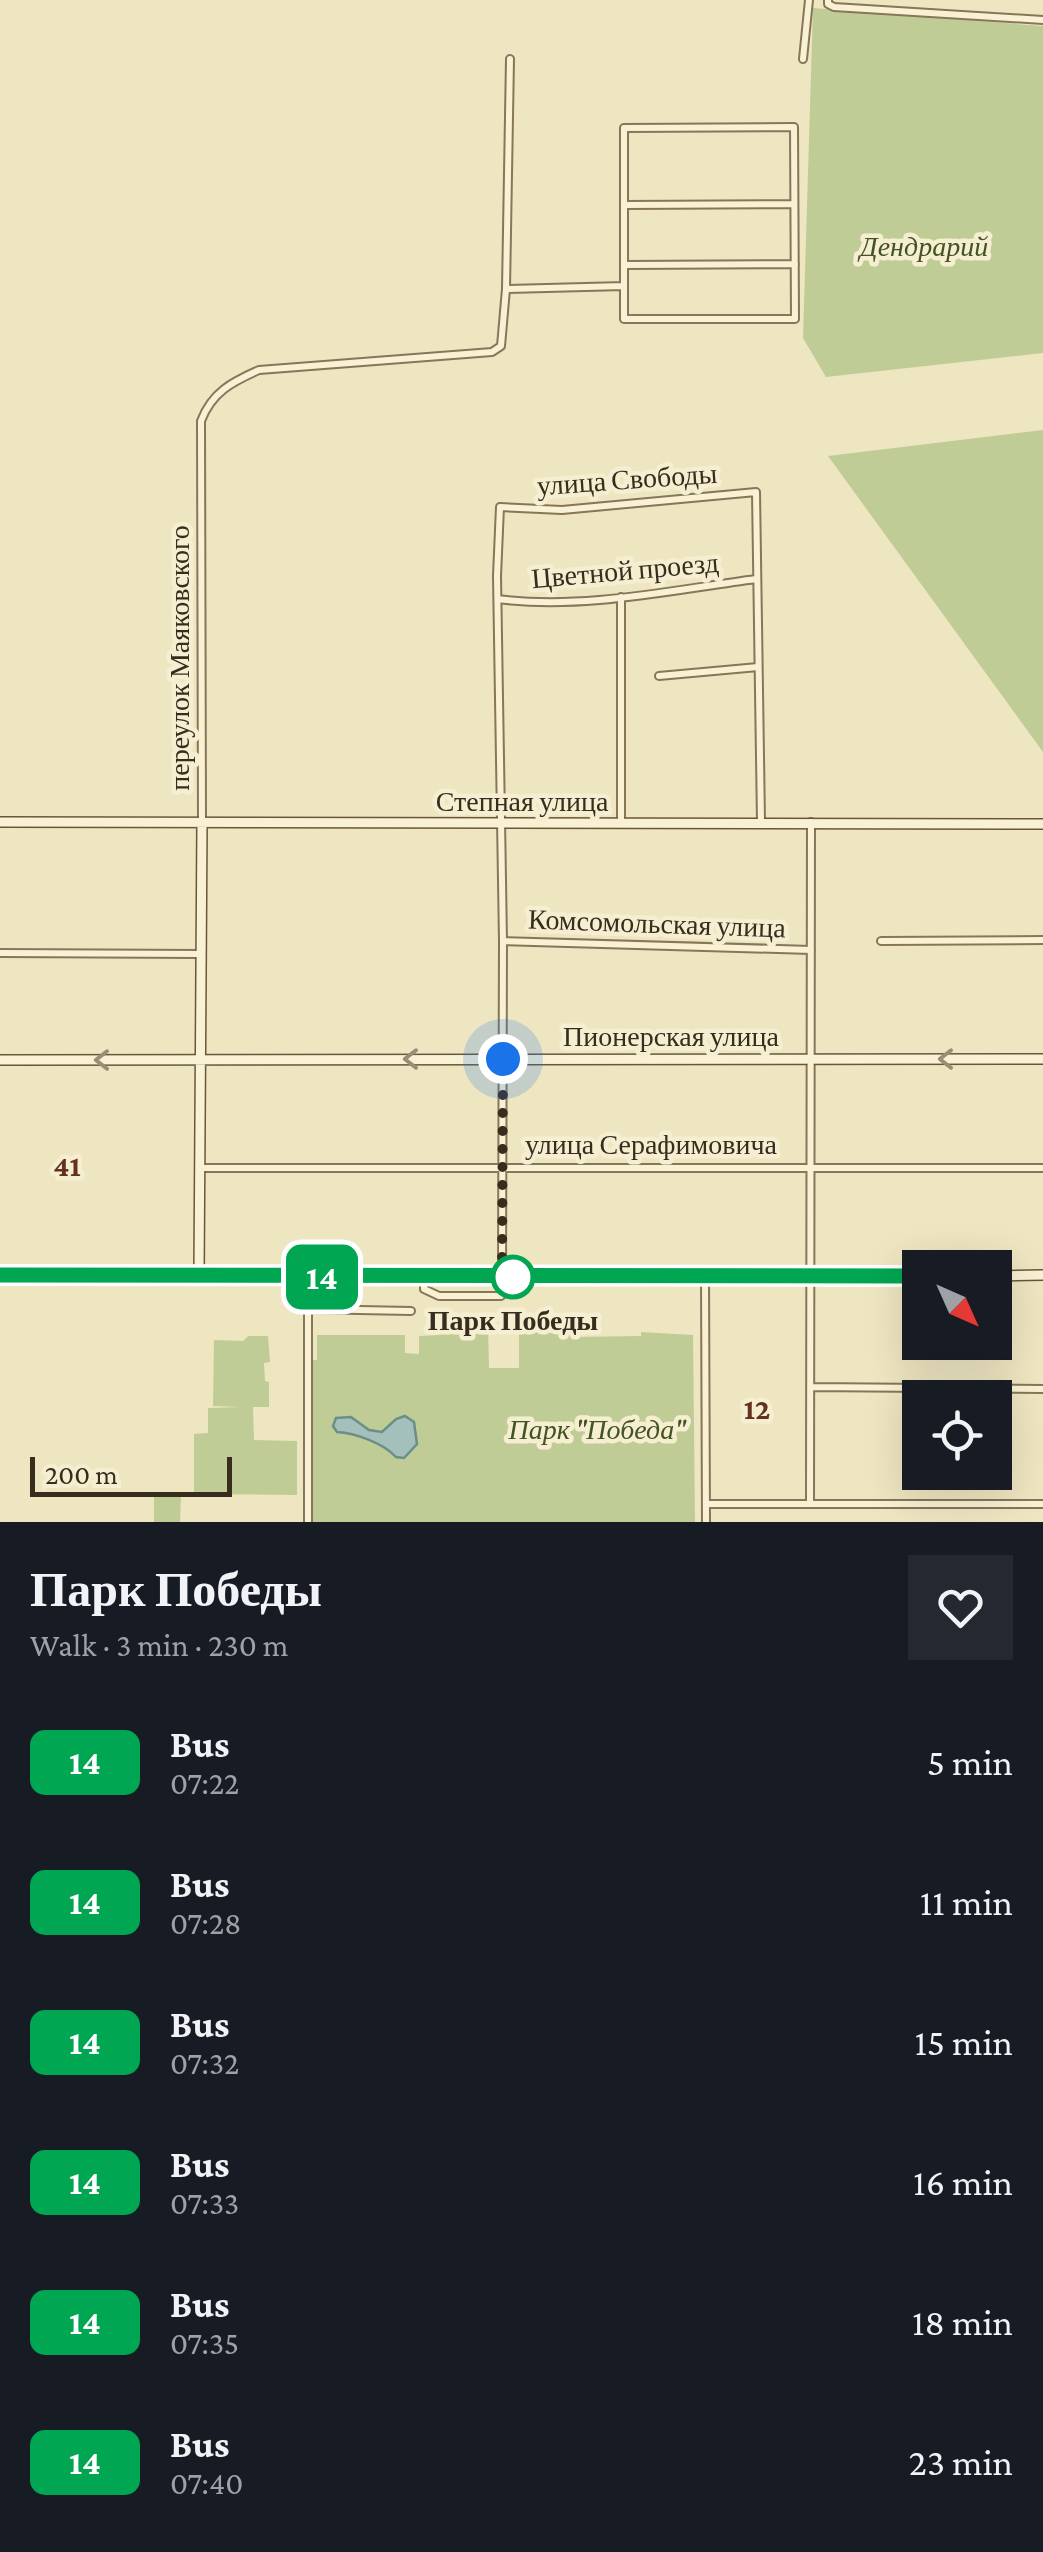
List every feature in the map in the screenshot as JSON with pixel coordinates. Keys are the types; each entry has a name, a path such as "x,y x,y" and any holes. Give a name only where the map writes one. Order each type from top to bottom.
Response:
{"street":[{"path":"802,59 809,0"},
{"path":"828,0 834,6 1043,20"},
{"name":"переулок Маяковского","path":"198,1276 201,421 206,408 225,387 259,370 492,352 504,341 510,59"},
{"path":"794,127 794,204 795,319 624,319 624,128 794,127"},
{"path":"624,205 794,204"},
{"path":"624,264 794,264"},
{"path":"506,290 624,286"},
{"name":"улица Свободы","path":"498,599 500,508 562,510 756,492 756,579"},
{"path":"756,579 761,822"},
{"name":"Цветной проезд","path":"498,599 525,603 621,597 756,579"},
{"path":"621,597 622,824"},
{"path":"498,599 502,1277"},
{"path":"659,676 758,667"},
{"name":"Степная улица","path":"0,822 1043,824"},
{"path":"810,1504 811,822"},
{"path":"881,941 1043,940"},
{"name":"Комсомольская улица","path":"502,941 811,950"},
{"path":"0,952 200,954"},
{"name":"Пионерская улица","path":"0,1060 1043,1060"},
{"name":"улица Серафимовича","path":"198,1168 1043,1168"},
{"path":"0,1275 902,1276"},
{"path":"1012,1276 1043,1275"},
{"path":"706,1276 706,1522"},
{"path":"308,1277 308,1522"},
{"path":"424,1277 424,1289 439,1296 501,1296"},
{"path":"308,1309 410,1311"},
{"path":"810,1387 1043,1389"},
{"path":"706,1504 1043,1504"}],"green space":[{"name":"Дендрарий","path":"813,8 1043,26 1043,353 826,377 803,338"},
{"path":"1043,430 1043,752 828,456"},
{"name":"Парк \"Победа\"","path":"453,1318 453,1323 488,1326 489,1368 519,1368 519,1326 552,1323 553,1318 578,1318 579,1324 570,1329 572,1337 641,1336 641,1332 693,1335 695,1522 313,1522 312,1360 317,1360 317,1335 405,1335 405,1353 419,1354 419,1336 439,1335 439,1319"},
{"path":"248,1336 268,1336 270,1362 264,1363 269,1407 253,1407 254,1440 297,1441 297,1495 194,1494 194,1434 208,1433 208,1408 242,1407 213,1406 214,1340 243,1341"},
{"path":"154,1496 181,1496 180,1522 154,1522"}],"water":[{"path":"405,1416 414,1422 417,1444 404,1458 368,1440 337,1432 333,1426 336,1418 351,1417 369,1430 382,1432"}],"bus line":[{"name":"14","path":"0,1275 902,1276"}],"place":[{"name":"Парк Победы","path":"513,1277"}],"district":[{"name":"41","path":"67,1166"},
{"name":"12","path":"757,1409"}],"route":[{"path":"503,1059 502,1277 513,1277"}]}
